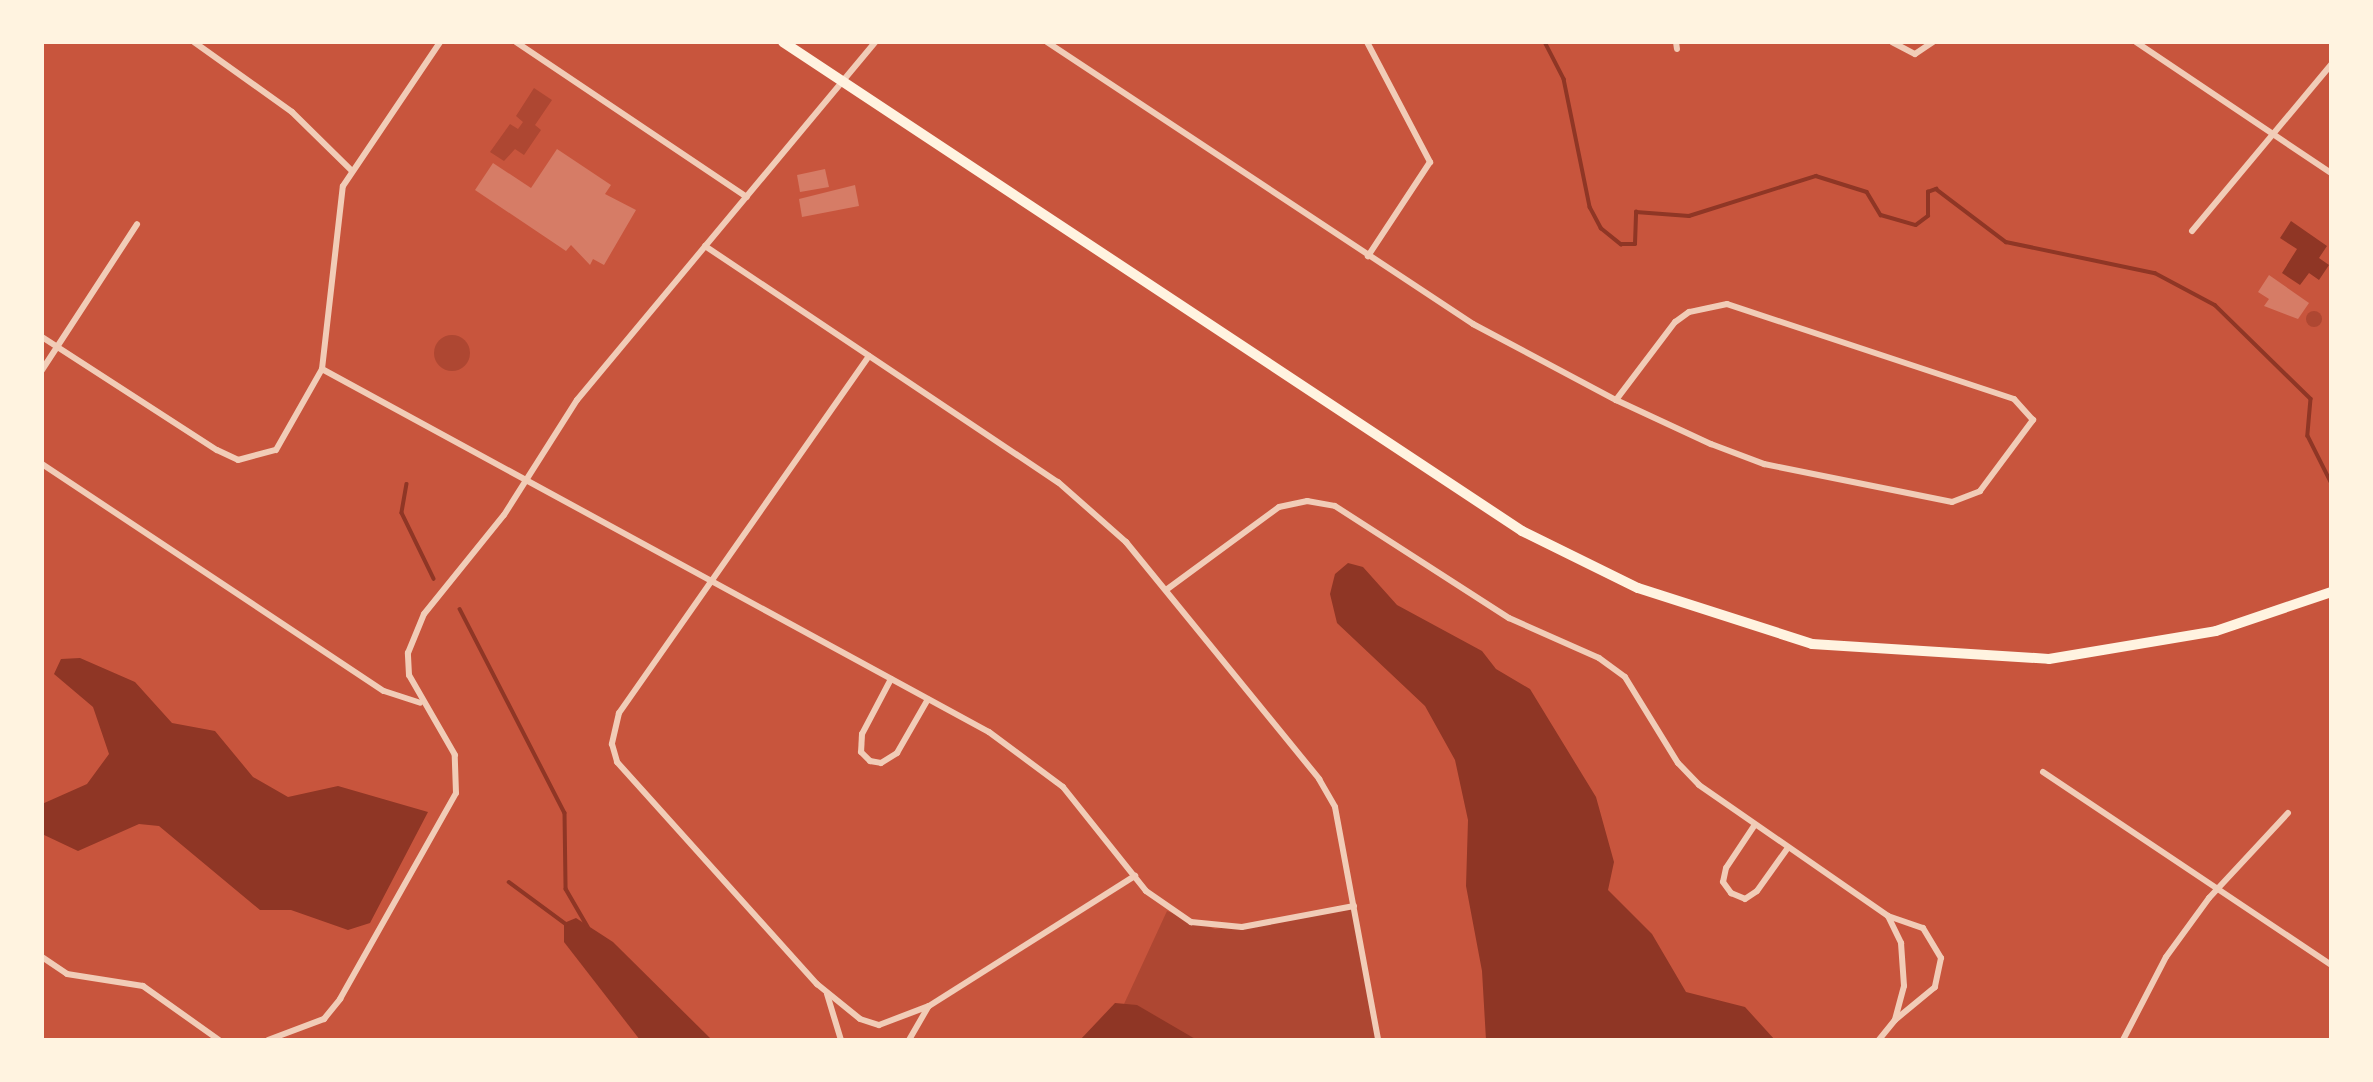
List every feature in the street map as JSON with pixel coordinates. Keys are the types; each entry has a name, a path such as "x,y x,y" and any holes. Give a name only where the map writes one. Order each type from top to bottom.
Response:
{"main road":[{"path":"783,42 1522,531 1638,588 1812,644 2049,659 2216,631 2331,592"}],"street":[{"path":"194,42 292,112 352,171"},
{"path":"42,337 238,460 275,450 322,369 338,200 352,171 440,42"},
{"path":"516,42 747,197"},
{"path":"268,1040 324,1019 340,999 456,793 455,755 420,703 409,675 414,633 524,481 577,400 875,42"},
{"path":"1047,42 1474,324 1616,401 1765,464 1952,502 1980,491 2026,435 2033,412 2014,400 1727,304 1689,312 1675,322 1616,401"},
{"path":"1367,42 1430,162 1368,256"},
{"path":"1892,42 1915,54 1933,42"},
{"path":"2136,42 2331,173"},
{"path":"2192,230 2331,65"},
{"path":"42,370 137,224"},
{"path":"705,246 1097,512 1167,590 1319,779 1335,807 1378,1040"},
{"path":"869,356 619,713 612,744 617,762 817,984 860,1019 879,1025 929,1006 1135,876"},
{"path":"322,369 928,699 1038,764 1166,908 1215,927 1354,906"},
{"path":"42,464 384,691 420,703"},
{"path":"1167,590 1279,507 1307,502 1335,506 1509,618 1599,658 1625,677 1678,763 1754,826 1787,849 1888,916 1923,928 1941,958 1935,987 1895,1020 1879,1040"},
{"path":"891,679 862,734 861,752 870,761 881,763 897,753 928,699"},
{"path":"2043,772 2331,965"},
{"path":"2123,1040 2166,957 2217,887 2288,813"},
{"path":"1754,826 1726,867 1723,882 1731,893 1745,899 1757,891 1787,849"},
{"path":"1888,916 1901,943 1904,986 1895,1020"},
{"path":"42,957 67,974 143,986 219,1040"},
{"path":"826,992 841,1040"},
{"path":"909,1040 929,1006"}],"shaded area":[{"path":"534,88 552,100 535,125 541,130 524,155 515,149 504,161 490,152 510,124 518,129 523,122 516,116"},
{"path":"2291,221 2327,246 2319,258 2329,265 2319,280 2309,273 2300,285 2282,273 2297,249 2280,238"},
{"path":"2311,311 2317,311 2322,319 2320,325 2311,327 2306,322 2306,316"},
{"path":"452,335 465,340 470,353 465,366 452,371 439,366 434,353 439,340"},
{"path":"1348,563 1363,567 1397,605 1482,651 1496,669 1530,689 1596,797 1614,862 1608,890 1652,934 1686,992 1745,1007 1775,1040 1486,1040 1482,971 1466,886 1468,820 1455,760 1425,706 1337,623 1330,594 1335,574"},
{"path":"80,658 135,682 172,723 215,731 253,777 288,797 338,786 428,812 370,923 348,930 291,910 260,910 159,826 139,824 78,851 42,834 42,804 87,784 109,754 93,707 54,674 61,659"},
{"path":"1354,908 1377,1040 1197,1040 1124,1004 1167,911 1215,929"},
{"path":"576,918 613,942 712,1040 640,1040 564,942 564,923"},
{"path":"1115,1003 1137,1005 1197,1040 1080,1040"}],"building":[{"path":"557,149 611,185 605,194 636,210 604,265 593,259 590,265 571,245 566,251 475,190 493,163 531,188"},
{"path":"825,169 829,187 800,192 797,175"},
{"path":"855,185 859,206 802,217 799,199"},
{"path":"2269,275 2309,303 2298,319 2264,306 2269,299 2258,292"}],"waterway":[{"path":"1545,42 1564,79 1590,207 1601,228 1621,244 1635,244 1636,212 1689,216 1816,176 1867,192 1881,215 1916,225 1928,216 1928,192 1936,189 2006,242 2155,273 2215,305 2311,399 2308,436 2331,482"},
{"path":"407,484 402,513 434,579"},
{"path":"460,609 565,813 566,889 588,927"},
{"path":"509,882 566,924"}]}
